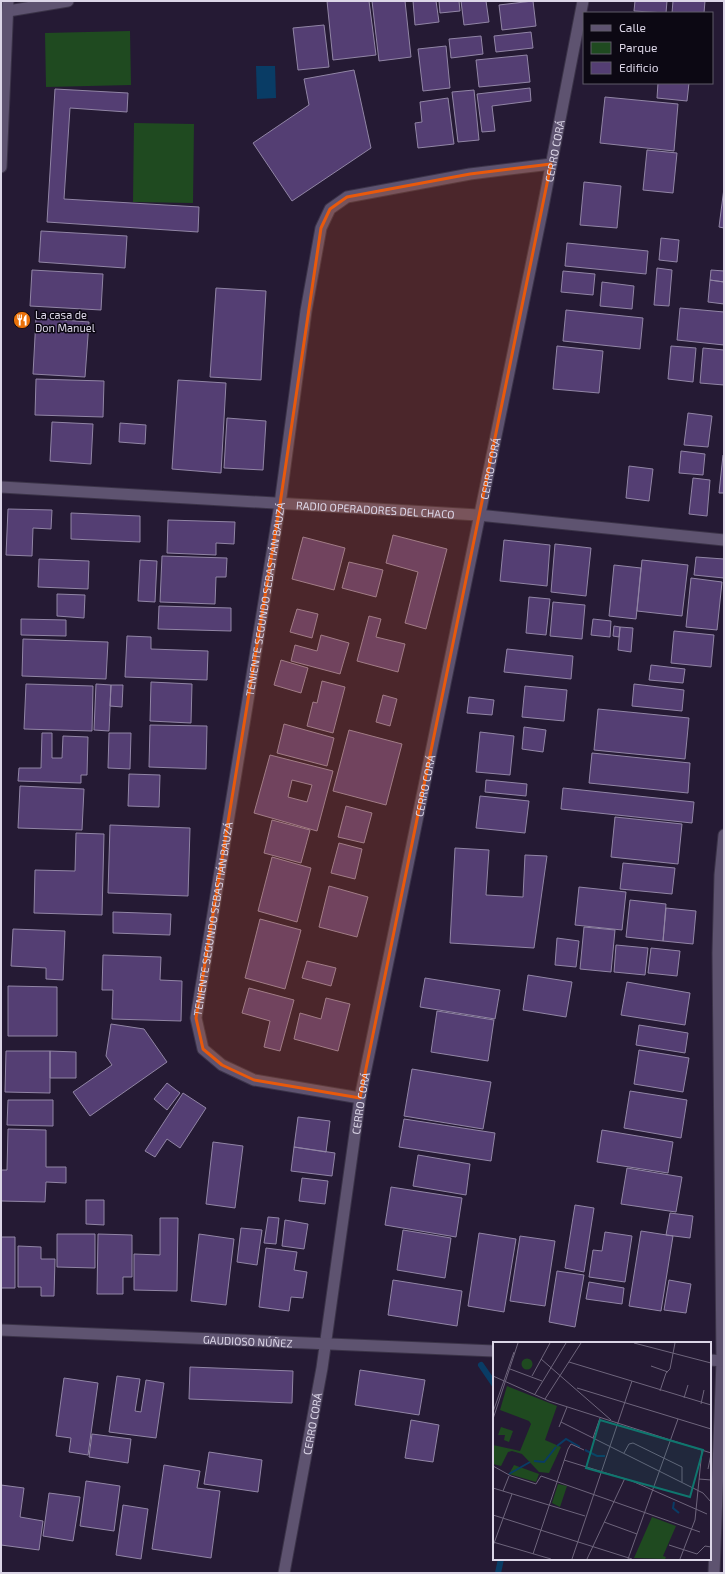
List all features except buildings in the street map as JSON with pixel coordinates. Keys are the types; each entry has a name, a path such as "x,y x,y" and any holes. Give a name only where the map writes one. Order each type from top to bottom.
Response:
{"street":[{"path":"1,167 8,6 68,1"},
{"name":"CERRO CORÁ","path":"284,1573 319,1384 360,1098 583,1"},
{"name":"TENIENTE SEGUNDO SEBASTIÁN BAUZÁ","path":"360,1098 254,1080 222,1065 203,1049 196,1018 280,504 309,296 321,228 330,208 347,197 470,174 551,164"},
{"name":"RADIO OPERADORES DEL CHACO","path":"1,487 478,515 724,540"},
{"path":"714,1573 723,1361 720,875 724,834"},
{"name":"GAUDIOSO NÚÑEZ","path":"1,1330 493,1351"},
{"path":"711,1360 723,1361"}],"highlighted area":[{"path":"551,164 360,1098 254,1080 222,1065 203,1049 196,1018 280,504 321,228 330,209 347,197 470,174"}],"green space":[{"path":"130,31 131,85 46,87 45,33"},
{"path":"134,123 194,124 193,203 133,202"}],"water":[{"path":"256,66 275,66 276,98 257,99"}],"waterway":[{"path":"481,1365 493,1383"},
{"path":"498,1573 501,1560"}],"place":[{"name":"La casa de Don Manuel","path":"22,320"}]}
